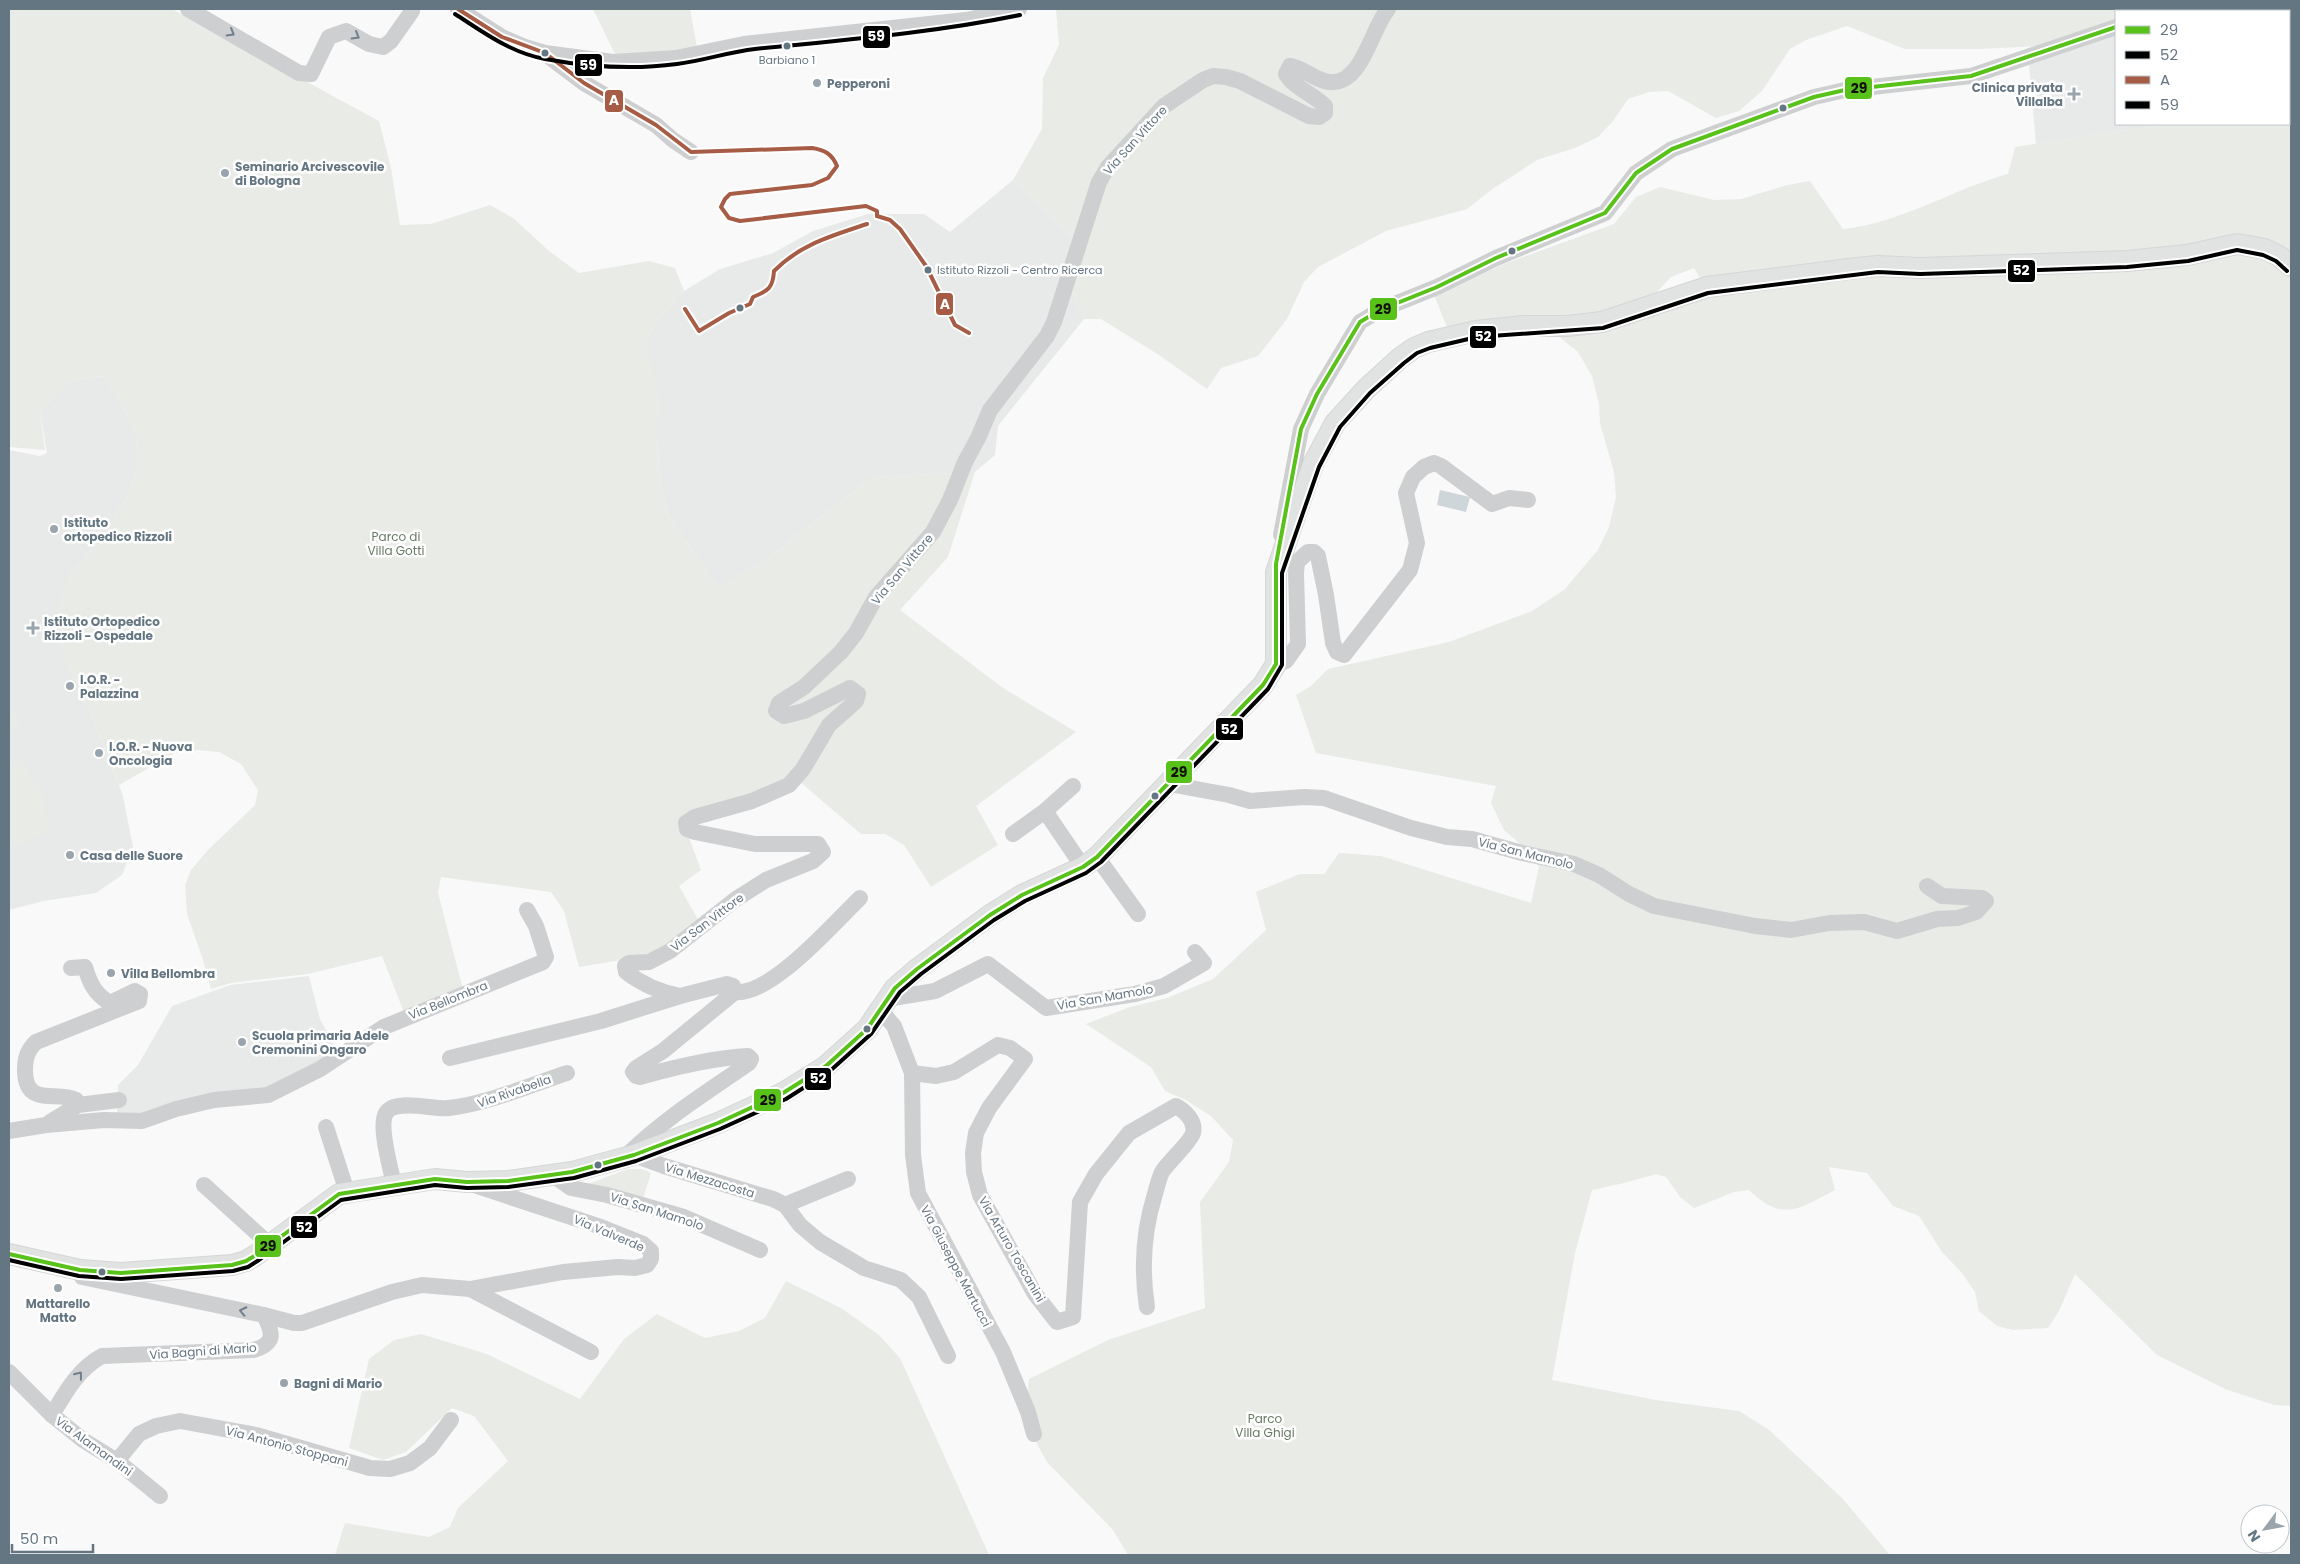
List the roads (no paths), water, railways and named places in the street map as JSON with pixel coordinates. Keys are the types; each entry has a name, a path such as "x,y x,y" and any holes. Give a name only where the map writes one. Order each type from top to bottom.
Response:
{"main road":[{"path":"9,1254 40,1259 80,1270 121,1273 232,1264 246,1261 332,1198 347,1192 435,1179 467,1182 508,1181 554,1176 629,1156 718,1123 782,1093 826,1066 867,1029 895,988 917,968 990,915 1022,895 1090,862 1169,784 1252,697 1276,664 1276,572 1313,464 1335,423 1388,368 1414,348 1428,342 1476,331 1524,326 1567,326 1602,322 1707,287 1856,268 1878,266 1920,268 2128,261 2187,255 2237,244 2266,249 2279,256 2291,266"}],"street":[{"path":"188,9 300,73 311,74 329,36 346,31 369,44 383,48 392,41 412,11 410,9"},
{"path":"458,9 502,37 545,53 613,62 676,58 744,44 966,20 1019,9"},
{"name":"Via San Vittore","path":"680,996 662,992 638,981 626,972 625,966 629,963 649,962 670,951 736,899 766,880 813,861 823,852 818,844 755,844 695,832 687,829 686,823 695,817 752,801 789,785 803,769 829,725 856,701 858,694 850,688 804,711 784,716 776,711 779,703 804,687 841,652 856,634 876,596 933,532 950,500 965,462 990,410 1047,336 1054,322 1090,207 1099,182 1108,166 1164,106 1191,87 1213,76 1240,81 1309,116 1319,117 1325,113 1324,106 1318,99 1290,81 1286,74 1290,66 1330,82 1349,76 1359,66 1380,19 1388,9"},
{"path":"1276,572 1301,429 1317,394 1360,322 1380,310 1437,287 1496,258 1605,213 1636,173 1672,149 1814,97 1845,90 1971,76 2115,27"},
{"path":"545,53 584,83 628,106 656,124 673,140 691,152"},
{"path":"1276,664 1286,661 1298,644 1295,603 1297,562 1308,552 1314,552 1318,556 1333,643 1337,652 1344,655 1380,610 1410,570 1417,543 1406,493 1413,478 1424,468 1434,463 1441,466 1492,504 1509,498 1528,500"},
{"name":"Via San Mamolo","path":"1169,784 1229,795 1250,801 1304,797 1324,798 1411,828 1447,837 1472,839 1522,853 1574,864 1599,875 1629,894 1654,906 1764,927 1791,930 1829,924 1864,922 1897,931 1937,919 1958,918 1976,912 1986,901 1982,898 1942,896 1927,886"},
{"path":"1013,834 1045,811 1073,786"},
{"path":"1045,811 1138,914"},
{"path":"629,1156 643,1139 749,1063 751,1059 748,1056 728,1057 684,1065 640,1077 636,1076 633,1072 636,1068 663,1051 693,1028 735,992 744,993 784,972 860,898"},
{"name":"Via Bellombra","path":"9,1131 46,1125 104,1120 142,1121 176,1108 214,1100 268,1095 320,1069 384,1027 543,962 546,957 544,947 527,910"},
{"name":"Via San Mamolo","path":"884,1004 935,991 988,964 1046,1008 1135,994 1164,986 1204,963 1195,952"},
{"name":"Via Bellombra","path":"71,968 85,967 90,983 98,995 110,1003 135,991 140,994 139,1001 36,1042 30,1049 25,1064 26,1077 30,1088 36,1095 44,1097 69,1097 76,1100 78,1105"},
{"path":"450,1058 601,1021 680,996 727,984 733,986 735,992"},
{"name":"Via Giuseppe Martucci","path":"884,1004 912,1073 913,1155 918,1193 1002,1352 1028,1412 1034,1434"},
{"name":"Via Arturo Toscanini","path":"912,1073 936,1076 954,1072 998,1045 1010,1048 1025,1059 990,1108 976,1133 973,1153 974,1172 980,1195 1035,1294 1057,1322 1072,1318 1080,1202 1096,1174 1129,1132 1176,1106 1185,1111 1193,1123 1193,1134 1162,1173 1152,1202 1143,1243 1143,1279 1147,1307"},
{"name":"Via Rivabella","path":"394,1185 383,1124 386,1112 396,1106 445,1108 474,1105 566,1073"},
{"name":"Via Bellombra","path":"46,1125 78,1105 119,1100"},
{"path":"326,1127 347,1192"},
{"name":"Via Mezzacosta","path":"629,1156 773,1199 785,1205"},
{"name":"Via San Mamolo","path":"554,1176 571,1188 606,1195 684,1217 760,1250"},
{"path":"848,1178 785,1205 800,1225 820,1242 864,1268 902,1280 919,1297 948,1356"},
{"name":"Via Valverde","path":"264,1315 294,1323 302,1323 392,1292 422,1285 470,1289 563,1272 635,1268 648,1265 652,1259 651,1251 642,1244 598,1226 467,1182"},
{"path":"204,1185 270,1245"},
{"path":"40,1259 72,1275 264,1315"},
{"name":"Via Valverde","path":"470,1289 591,1352"},
{"name":"Via Bagni di Mario","path":"52,1415 85,1367 102,1356 254,1350 264,1347 272,1335 264,1315"},
{"name":"Via Alamandini","path":"9,1372 52,1415 83,1440 117,1461 160,1496"},
{"name":"Via Antonio Stoppani","path":"117,1461 139,1434 156,1426 180,1421 256,1435 370,1468 390,1469 410,1463 430,1448 451,1420"}],"place":[{"name":"Barbiano 1","path":"787,46"},
{"name":"Pepperoni","path":"817,83"},
{"name":"Clinica privata Villalba","path":"2074,94"},
{"name":"Seminario Arcivescovile di Bologna","path":"225,173"},
{"name":"Istituto Rizzoli - Centro Ricerca","path":"928,270"},
{"name":"Istituto ortopedico Rizzoli","path":"54,529"},
{"name":"Istituto Ortopedico Rizzoli - Ospedale","path":"33,628"},
{"name":"I.O.R. - Palazzina","path":"70,686"},
{"name":"I.O.R. - Nuova Oncologia","path":"99,753"},
{"name":"Casa delle Suore","path":"70,855"},
{"name":"Villa Bellombra","path":"111,973"},
{"name":"Scuola primaria Adele Cremonini Ongaro","path":"242,1042"},
{"name":"Mattarello Matto","path":"58,1288"},
{"name":"Bagni di Mario","path":"284,1383"}],"park label":[{"name":"Parco di Villa Gotti","path":"396,543"},
{"name":"Parco Villa Ghigi","path":"1265,1425"}]}
